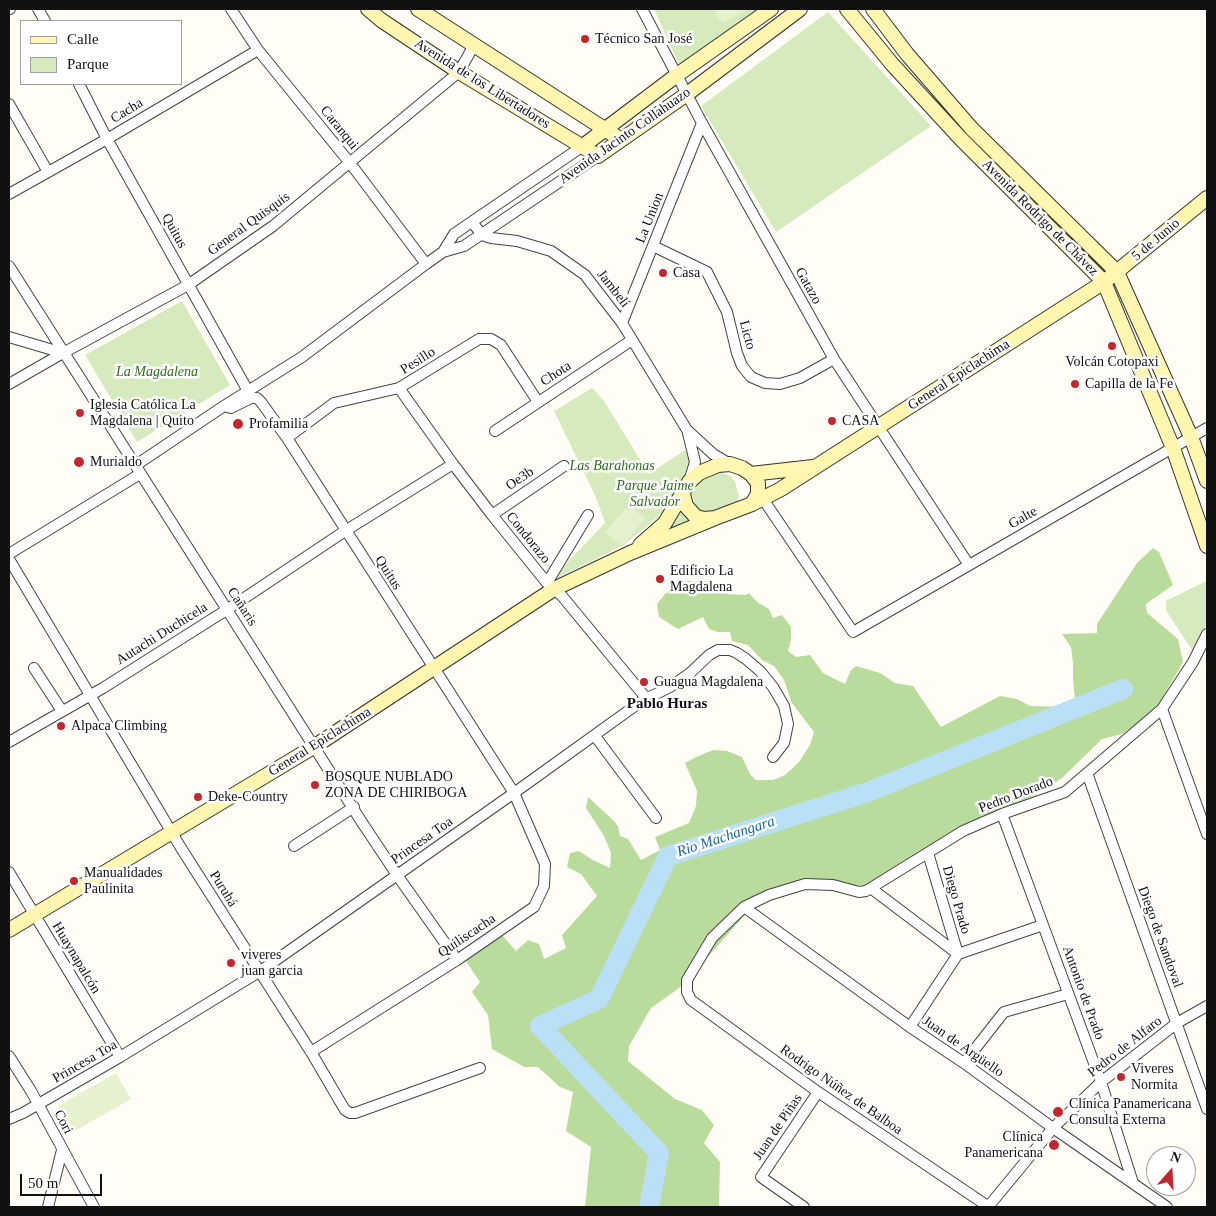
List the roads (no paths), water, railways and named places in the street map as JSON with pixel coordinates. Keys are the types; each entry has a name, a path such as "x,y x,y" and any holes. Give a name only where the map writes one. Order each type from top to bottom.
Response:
{"street":[{"path":"38,9 44,20"},
{"name":"Caranqui","path":"231,9 258,50 350,163 426,264"},
{"name":"Avenida de los Libertadores","path":"368,9 381,20 459,72 598,156"},
{"name":"Avenida de los Libertadores","path":"418,9 620,139"},
{"name":"Gatazo","path":"642,9 702,123 834,359 969,565"},
{"name":"Avenida Jacinto Collahuazo","path":"443,252 454,234 583,146 677,75 770,9"},
{"name":"Avenida Jacinto Collahuazo","path":"9,554 138,469 224,406 302,357 443,252 464,246 598,156 687,94 800,9"},
{"name":"Avenida Rodrigo de Chávez","path":"847,9 892,64 961,139 1104,282 1173,448 1207,546"},
{"name":"Avenida Rodrigo de Chávez","path":"873,9 907,54 972,129 1117,272 1191,437 1207,482"},
{"name":"General Quisquis","path":"9,384 188,285 273,226 459,72 474,45"},
{"name":"Cacha","path":"9,194 258,50"},
{"name":"Quitus","path":"80,85 107,139 248,391"},
{"path":"9,104 48,172"},
{"name":"La Union","path":"622,323 702,123"},
{"name":"5 de Junio","path":"1104,282 1207,198"},
{"path":"472,222 482,234"},
{"name":"Jambelí","path":"482,234 491,238 517,241 551,251 585,275 622,323 687,430 713,454 730,464"},
{"name":"Licto","path":"654,246 707,272 727,312 742,366 751,376 765,383 780,384 800,378 834,359"},
{"name":"Cañaris","path":"9,266 397,875 457,960"},
{"name":"General Epiclachima","path":"758,501 793,483 814,467 878,428 1104,282"},
{"path":"9,337 63,353"},
{"name":"Pesillo","path":"287,438 334,403 399,388 479,339 491,339 501,345 538,402"},
{"name":"Chota","path":"495,431 632,340"},
{"name":"Condorazo","path":"399,388 492,515 646,698"},
{"name":"Quitus","path":"224,406 233,407 251,398 257,398 261,402 287,438 514,793"},
{"name":"Galte","path":"758,501 853,632 1207,428"},
{"name":"Jambelí","path":"686,488 695,462 687,430"},
{"name":"Autachi Duchicela","path":"9,742 90,695 228,609 345,531 453,464"},
{"path":"730,464 742,468 751,474 758,483 758,501 715,518 705,519 696,516 686,506 686,488 698,473 730,464"},
{"name":"Oe3b","path":"492,515 564,466"},
{"name":"General Epiclachima","path":"751,474 814,467"},
{"name":"General Epiclachima","path":"630,553 665,523 686,488"},
{"path":"550,586 588,515"},
{"name":"General Epiclachima","path":"9,930 315,746 433,668 550,586 715,518"},
{"name":"Puruhá","path":"9,558 172,833 311,1052 345,1110 354,1113 480,1068"},
{"name":"Pedro Dorado","path":"872,889 963,831 1002,814 1066,792 1162,709 1193,662 1207,634"},
{"name":"Princesa Toa","path":"9,1119 120,1057 259,972 646,698 654,696 689,674 709,655 718,650 730,650 738,653 760,671 773,687 784,706 788,724 784,743 773,757"},
{"name":"Pedro Dorado","path":"1193,662 1207,653"},
{"path":"34,668 62,711"},
{"path":"1162,709 1207,834"},
{"path":"594,736 656,818"},
{"name":"Diego de Sandoval","path":"1087,773 1207,1109"},
{"name":"Quiliscacha","path":"311,1052 457,960 534,906 544,886 545,864 514,793"},
{"path":"294,846 354,807"},
{"name":"Antonio de Prado","path":"1002,814 1101,1082 1133,1182"},
{"name":"Diego Prado","path":"928,853 958,954"},
{"name":"Huaynapalcón","path":"9,872 120,1057"},
{"path":"744,907 769,895 805,884 833,885 863,892 872,889 958,954"},
{"name":"Rodrigo Núñez de Balboa","path":"744,907 712,938 688,977 686,988 691,1000 818,1092 988,1207"},
{"name":"Juan de Argüello","path":"744,907 910,1027 1167,1207"},
{"path":"910,1027 958,954 1043,925"},
{"path":"964,1063 1004,1012 1068,994"},
{"name":"Pedro de Alfaro","path":"988,1207 1053,1128 1101,1082 1177,1023 1207,1006"},
{"name":"Cori","path":"9,1056 38,1104 94,1207"},
{"name":"Juan de Piñas","path":"804,1207 761,1177 818,1092"},
{"name":"Cori","path":"48,1207 62,1150"}],"waterway":[{"name":"Rio Machangara","path":"649,1207 659,1153 540,1026 599,999 668,856 868,792 1123,689"}],"place":[{"name":"Técnico San José","path":"585,39"},
{"name":"Casa","path":"663,273"},
{"name":"Volcán Cotopaxi","path":"1112,346"},
{"name":"Capilla de la Fe","path":"1075,384"},
{"name":"Iglesia Católica La Magdalena | Quito","path":"80,413"},
{"name":"CASA","path":"832,421"},
{"name":"Profamilia","path":"238,424"},
{"name":"Murialdo","path":"79,462"},
{"name":"Edificio La Magdalena","path":"660,579"},
{"name":"Guagua Magdalena","path":"644,682"},
{"name":"Alpaca Climbing","path":"61,726"},
{"name":"BOSQUE NUBLADO ZONA DE CHIRIBOGA","path":"315,785"},
{"name":"Deke-Country","path":"198,797"},
{"name":"Manualidades Paulinita","path":"74,881"},
{"name":"viveres juan garcia","path":"231,963"},
{"name":"Viveres Normita","path":"1121,1077"},
{"name":"Clínica Panamericana Consulta Externa","path":"1058,1112"},
{"name":"Clínica Panamericana","path":"1054,1145"}],"district":[{"name":"Pablo Huras","path":"667,704"}],"park label":[{"name":"La Magdalena","path":"157,372"},
{"name":"Las Barahonas","path":"612,466"},
{"name":"Parque Jaime Salvador","path":"655,494"}]}
